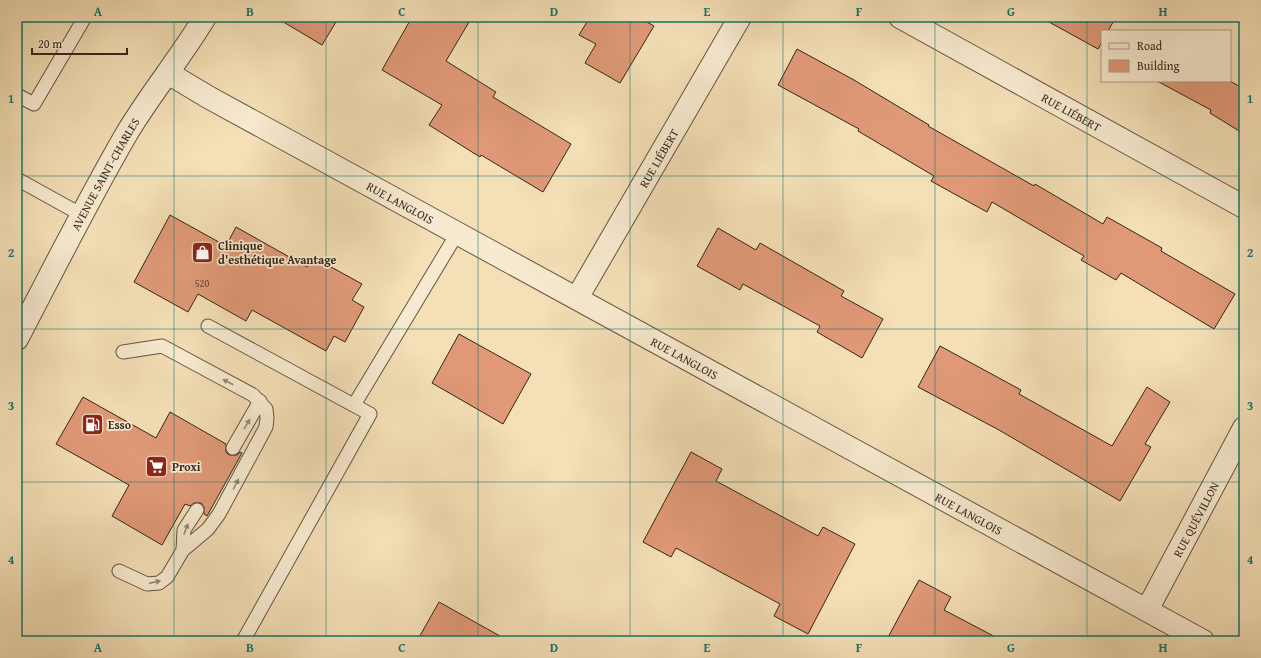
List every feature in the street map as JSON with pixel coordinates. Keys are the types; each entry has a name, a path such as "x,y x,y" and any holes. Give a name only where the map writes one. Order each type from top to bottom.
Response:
{"street":[{"name":"AVENUE SAINT-CHARLES","path":"17,339 127,134 144,106 205,17"},
{"name":"RUE LIÉBERT","path":"577,298 740,17"},
{"name":"RUE LIÉBERT","path":"900,17 1244,207"},
{"name":"RUE LANGLOIS","path":"168,73 208,97 458,232 1203,641"},
{"name":"RUE QUÉVILLON","path":"1147,610 1244,428"}],"lane":[{"path":"17,95 34,104 85,17"},
{"path":"17,180 82,216"},
{"path":"354,405 458,232"},
{"path":"208,326 370,414 243,641"},
{"path":"119,571 147,584 159,583 167,577 183,550 208,529 220,514 266,427 267,418 266,409 253,395 162,346 123,352"},
{"path":"233,448 260,401"},
{"path":"183,550 184,530 197,510"}],"building":[{"path":"275,17 339,17 322,45"},
{"path":"412,17 472,17 446,61 496,92 493,97 571,144 543,192 481,155 480,157 429,125 442,105 382,70"},
{"path":"590,17 638,17 654,26 620,83 585,63 596,44 579,35"},
{"path":"1040,17 1116,17 1109,30 1101,30 1101,44 1098,49"},
{"path":"797,49 854,80 929,125 928,126 1034,186 1035,184 1103,224 1107,217 1162,248 1161,251 1235,294 1214,329 1121,273 1116,280 1081,260 1084,256 992,202 987,212 931,181 934,176 858,131 859,129 778,85"},
{"path":"1159,82 1231,82 1244,89 1244,134 1210,113 1211,110"},
{"path":"170,215 226,246 236,227 307,267 313,257 362,284 352,300 364,307 345,342 334,336 326,351 252,310 246,321 198,294 188,312 134,282"},
{"path":"718,228 756,250 760,243 844,291 841,296 883,319 862,358 817,332 820,326 743,284 740,290 697,266"},
{"path":"459,334 531,374 503,424 432,383"},
{"path":"940,346 1021,390 1019,394 1112,446 1147,387 1170,402 1145,444 1151,447 1120,501 999,430 918,387"},
{"path":"83,397 156,438 170,412 226,444 226,452 229,455 237,455 240,452 242,453 207,516 204,514 204,507 201,503 194,503 190,506 185,504 162,545 112,516 129,485 56,444"},
{"path":"691,452 722,469 716,481 818,536 823,527 855,544 808,634 774,616 780,604 676,548 671,557 643,542"},
{"path":"919,580 951,597 944,610 1003,641 886,641"},
{"path":"439,602 509,641 417,641"}],"place":[{"name":"Clinique d'esthétique Avantage","path":"202,252"},
{"name":"Esso","path":"92,424"},
{"name":"Proxi","path":"157,466"}]}
